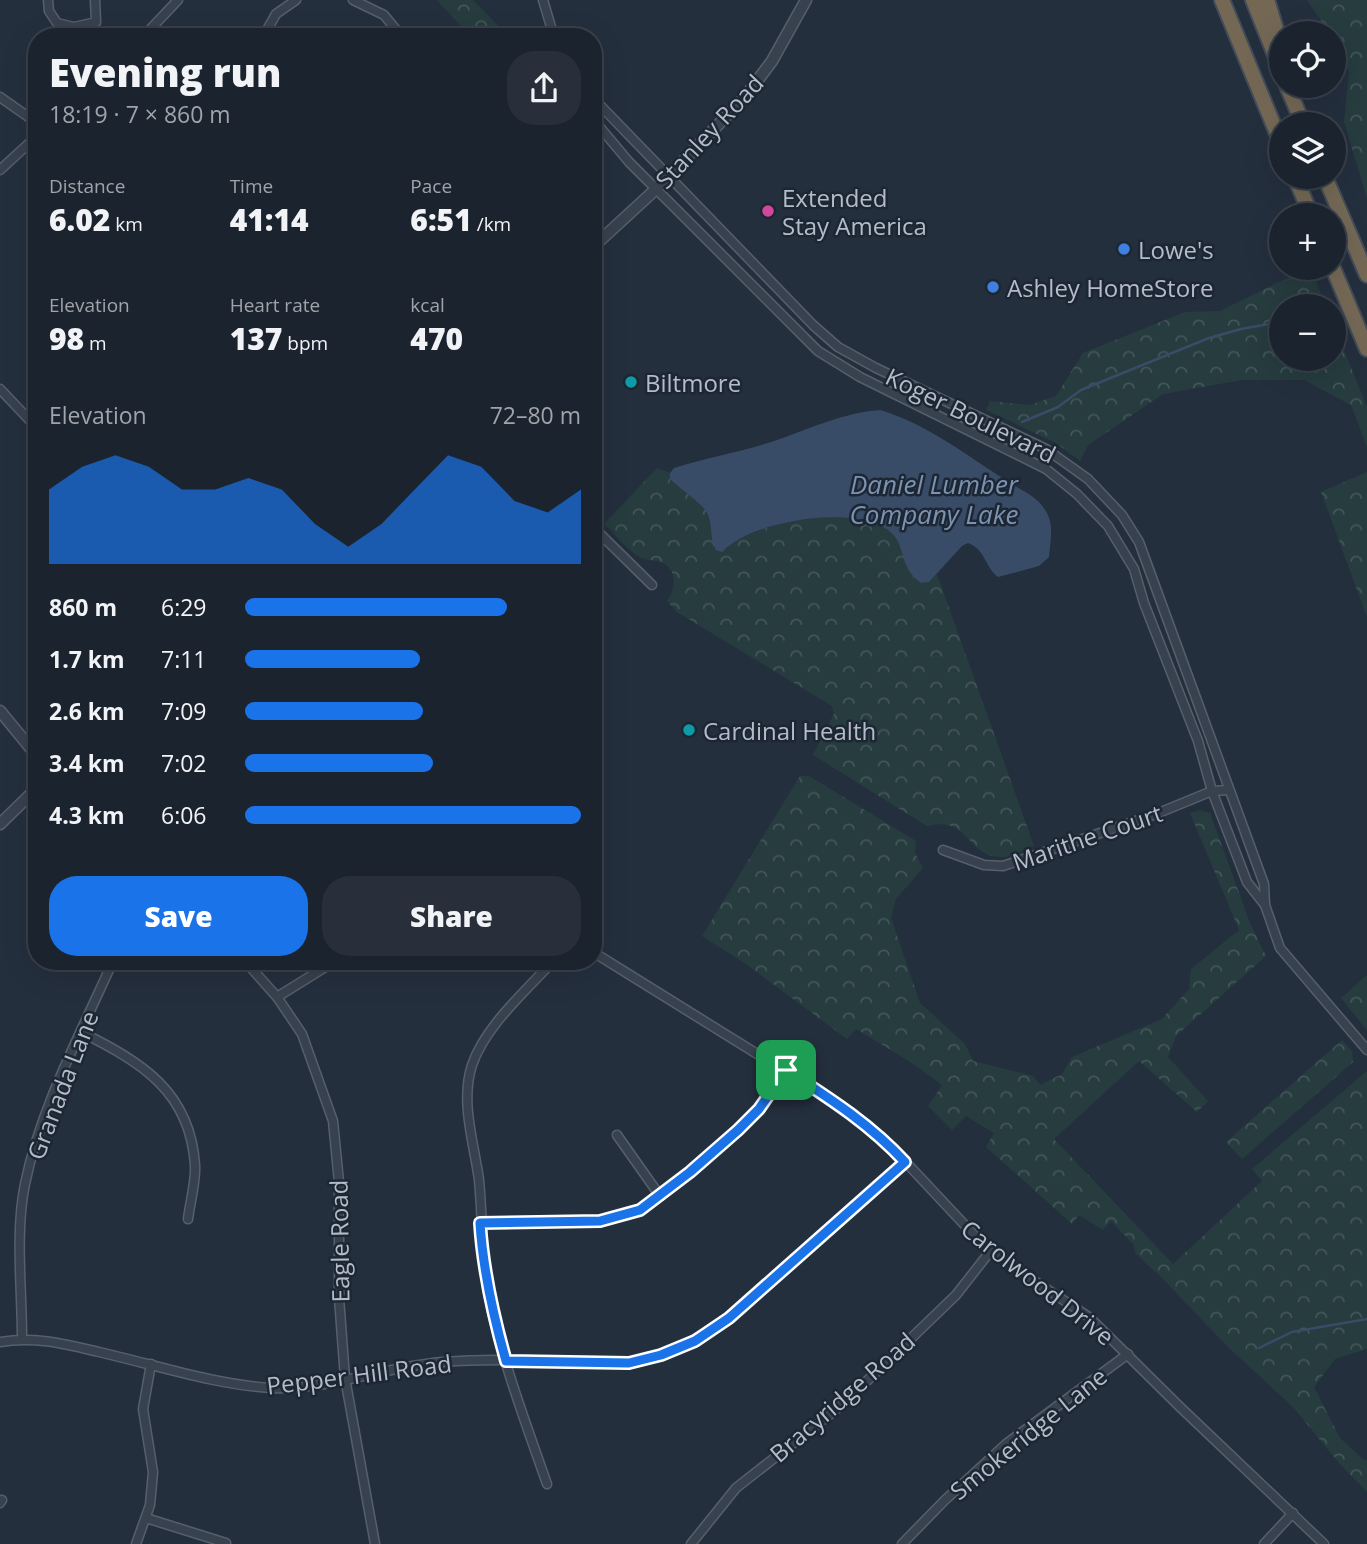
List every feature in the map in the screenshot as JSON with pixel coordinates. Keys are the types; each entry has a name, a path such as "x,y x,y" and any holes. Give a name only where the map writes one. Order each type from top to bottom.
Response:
{"highway":[{"path":"1222,0 1269,114"},
{"path":"1252,0 1269,41"},
{"path":"1267,0 1274,21"},
{"path":"1330,189 1367,275"},
{"path":"1338,280 1367,349"}],"street":[{"path":"48,0 49,11 57,23 74,27 96,22 95,0"},
{"path":"152,28 178,0"},
{"path":"268,28 282,3 296,0"},
{"path":"354,0 384,15 394,28"},
{"path":"543,0 551,28"},
{"name":"Stanley Road","path":"602,239 656,189 745,97 772,61 806,0"},
{"path":"0,97 28,117"},
{"name":"Koger Boulevard","path":"602,107 813,326 838,346 876,368 1046,449 1088,479 1122,515 1139,542 1264,884 1265,905 1280,948 1367,1050"},
{"name":"Koger Boulevard","path":"602,130 656,189 818,351 860,377 1046,469 1094,510 1124,548 1134,569 1144,603 1198,741 1212,791 1247,882 1265,905"},
{"path":"0,170 28,144"},
{"path":"0,389 28,419"},
{"path":"602,536 652,585"},
{"path":"0,711 28,745"},
{"name":"Marithe Court","path":"943,849 984,865 1003,866 1144,818 1212,791 1229,790"},
{"path":"0,824 28,797"},
{"name":"Carolwood Drive","path":"602,958 852,1113 885,1140 976,1237 1021,1272 1089,1317 1324,1544"},
{"name":"Granada Lane","path":"22,1338 21,1223 25,1184 42,1123 109,970"},
{"name":"Eagle Road","path":"253,970 277,997 302,1034 333,1121 339,1182 339,1298 345,1378 376,1544"},
{"path":"277,997 320,970"},
{"path":"545,970 495,1026 472,1063 466,1086 479,1182 482,1256 490,1303 506,1361 547,1484"},
{"path":"81,1032 144,1067 163,1085 180,1109 191,1138 195,1167 188,1219"},
{"path":"480,1223 600,1221 640,1210 738,1130 759,1109 786,1070"},
{"path":"617,1136 660,1196"},
{"name":"Pepper Hill Road","path":"0,1342 22,1338 54,1341 235,1385 275,1388 311,1385 421,1364 506,1361 629,1363 661,1355 695,1341 729,1318 905,1162"},
{"name":"Bracyridge Road","path":"693,1544 736,1488 842,1405 956,1295 992,1249"},
{"name":"Smokeridge Lane","path":"902,1544 937,1507 1006,1444 1128,1353"},
{"path":"135,1544 150,1504 153,1472 143,1409 151,1364"},
{"path":"1264,1544 1293,1513"},
{"path":"146,1518 226,1543"}],"green space":[{"path":"437,0 473,0 500,28 463,28"},
{"path":"1307,0 1367,0 1367,198 1346,129 1349,72 1346,66 1346,21 1321,21"},
{"path":"1283,280 1315,280 1321,294 1269,294 1269,371 1346,371 1346,355 1367,407 1367,447 1351,405 1304,380 1242,380 1163,394 1088,445 1080,461 1056,443 986,410 990,401 1030,405 1056,396 1083,353 1185,312 1220,311"},
{"path":"657,468 670,473 670,479 706,511 712,538 721,552 755,532 778,525 828,517 851,518 872,522 888,530 899,542 909,570 921,583 929,582 937,574 1034,846 1005,857 989,855 952,826 927,826 813,755 834,714 832,706 677,612 667,601 674,584 669,567 636,555 604,524"},
{"path":"1367,472 1367,617 1321,492"},
{"path":"800,776 809,776 916,841 915,853 923,868 896,899 891,918 920,1003 965,1044 973,1061 1033,1076 1040,1085 1062,1074 1072,1057 1162,1019 1189,989 1191,969 1239,930 1190,813 1200,810 1210,813 1250,923 1266,956 1176,1036 1168,1057 1208,1101 1197,1112 1139,1061 1054,1139 1173,1264 1262,1181 1252,1169 1367,1071 1367,1349 1335,1359 1314,1387 1340,1438 1367,1460 1367,1492 1293,1407 1228,1347 1135,1253 1134,1245 1111,1221 1103,1230 1079,1215 1072,1224 986,1147 994,1133 966,1116 952,1130 928,1106 942,1085 856,1029 847,1039 746,964 702,936"},
{"path":"1367,975 1367,1030 1341,998"},
{"path":"1342,1040 1352,1051 1353,1062 1242,1159 1226,1142"}],"water":[{"name":"Daniel Lumber Company Lake","path":"880,410 914,423 946,441 1038,501 1050,521 1049,557 1039,566 998,577 978,549 968,543 962,546 929,582 921,583 909,570 898,542 888,530 872,522 827,517 778,525 755,532 736,541 722,552 716,550 714,545 705,509 670,479 674,468 767,443 841,417"}],"waterway":[{"path":"1022,422 1058,407 1081,390 1209,338 1269,324"},
{"path":"1259,1348 1292,1332 1367,1319"}],"place":[{"name":"Extended Stay America","path":"768,211"},
{"name":"Lowe's","path":"1124,249"},
{"name":"Ashley HomeStore","path":"993,287"},
{"name":"Biltmore","path":"631,382"},
{"name":"Cardinal Health","path":"689,730"}],"route":[{"path":"786,1070 852,1113 885,1140 905,1162 729,1318 695,1341 661,1355 629,1363 506,1361 490,1303 482,1256 480,1223 600,1221 640,1210 690,1172 738,1130 759,1109 786,1070"}]}
